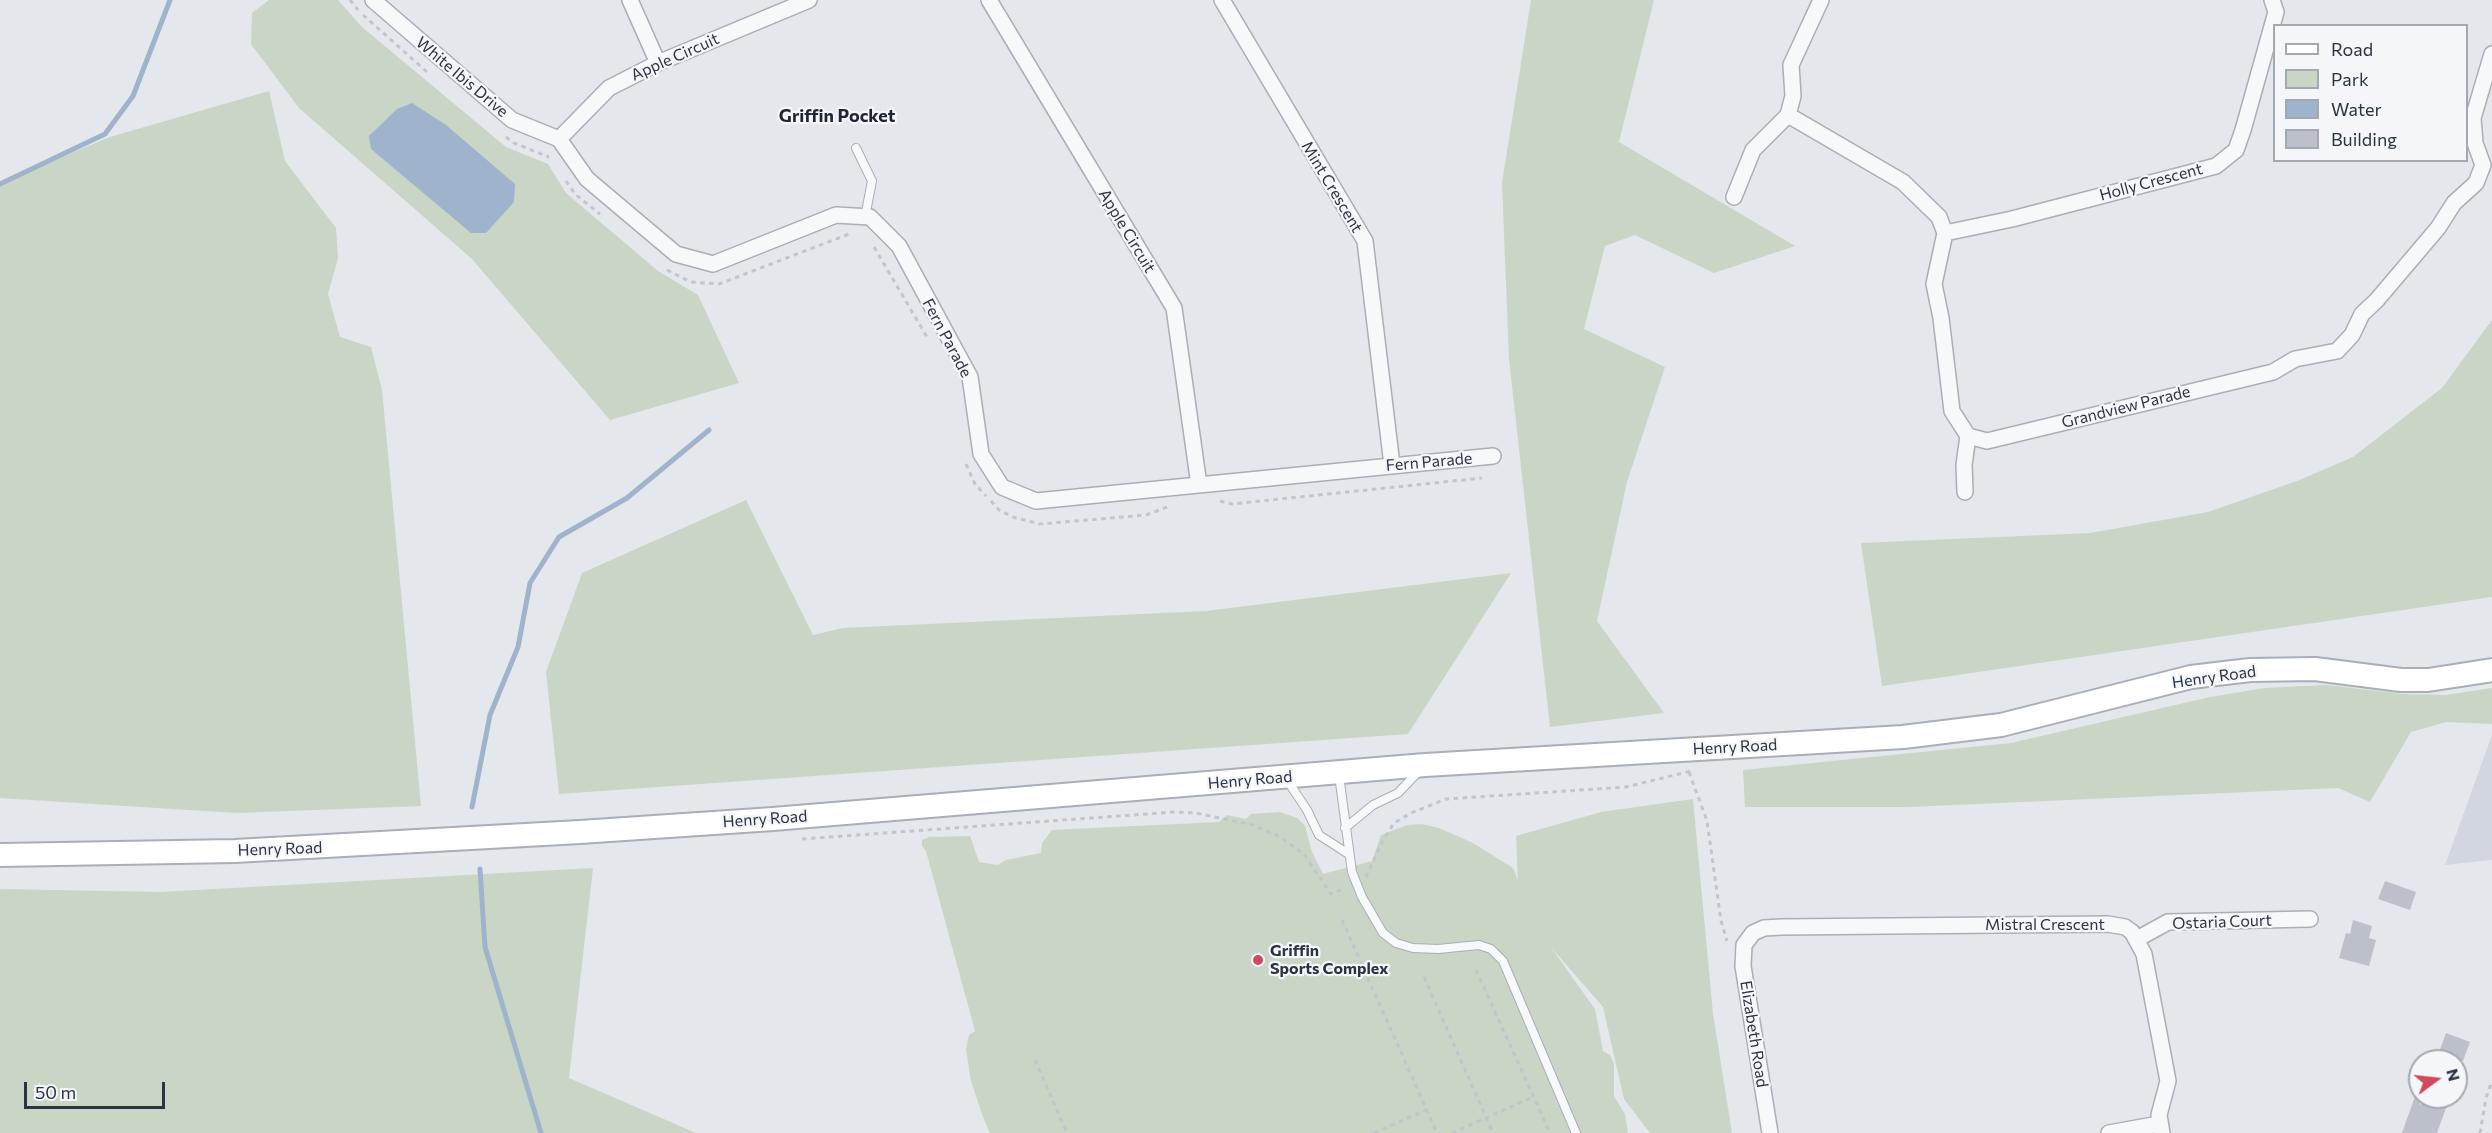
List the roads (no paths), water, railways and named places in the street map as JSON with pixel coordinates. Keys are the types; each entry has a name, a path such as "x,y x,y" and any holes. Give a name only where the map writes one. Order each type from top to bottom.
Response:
{"main road":[{"name":"Henry Road","path":"0,855 236,851 533,835 785,818 1425,765 1814,743 1952,731 2038,717 2191,677 2250,670 2315,669 2401,680 2428,680 2492,670"}],"street":[{"name":"White Ibis Drive","path":"373,0 512,120 559,140"},
{"path":"630,0 658,63"},
{"name":"Apple Circuit","path":"559,140 609,88 658,63 809,0"},
{"name":"Apple Circuit","path":"989,0 1173,308 1199,485"},
{"name":"Mint Crescent","path":"1222,0 1365,242 1392,465"},
{"path":"1734,197 1753,150 1788,115 1793,96 1791,65 1821,0"},
{"name":"Holly Crescent","path":"1945,233 2012,219 2216,166 2236,150 2243,130 2276,12 2272,0"},
{"name":"Grandview Parade","path":"1968,436 1987,441 2273,372 2295,359 2337,351 2352,335 2362,314 2376,301 2438,228 2454,203 2476,183 2487,164 2475,143 2473,118 2492,54"},
{"path":"1788,115 1903,182 1939,217 1945,233 1934,284 1941,318 1952,411 1968,436 1964,465 1965,492"},
{"path":"559,140 587,179 676,254 713,264 837,215 865,217"},
{"name":"Fern Parade","path":"865,217 870,217 898,246 970,377 981,454 1002,487 1036,501 1493,456"},
{"name":"Ostaria Court","path":"2137,939 2161,925 2179,921 2310,920"},
{"name":"Mistral Crescent","path":"1747,941 1758,930 1772,927 2108,924 2125,927 2137,939"},
{"path":"2109,1133 2161,1129 2160,1107 2168,1081 2145,954 2137,939"},
{"name":"Elizabeth Road","path":"1747,941 1743,966 1770,1133"}],"lane":[{"path":"856,148 872,181 865,217"},
{"path":"1345,828 1373,806 1398,793 1425,765"},
{"path":"1339,773 1347,853 1356,884 1383,933 1396,943 1413,948 1438,949 1479,945 1491,949 1503,961 1576,1133"},
{"path":"1285,777 1307,810 1319,835 1347,853"}],"water":[{"path":"412,103 446,125 515,184 514,202 486,233 471,233 371,149 369,136 397,109"}],"waterway":[{"path":"0,184 105,134 133,96 170,0"},
{"path":"472,807 490,715 518,647 530,583 559,537 627,498 709,430"},
{"path":"480,869 485,947 541,1133"}],"place":[{"name":"Griffin Sports Complex","path":"1258,960"}],"district":[{"name":"Griffin Pocket","path":"837,116"}]}
